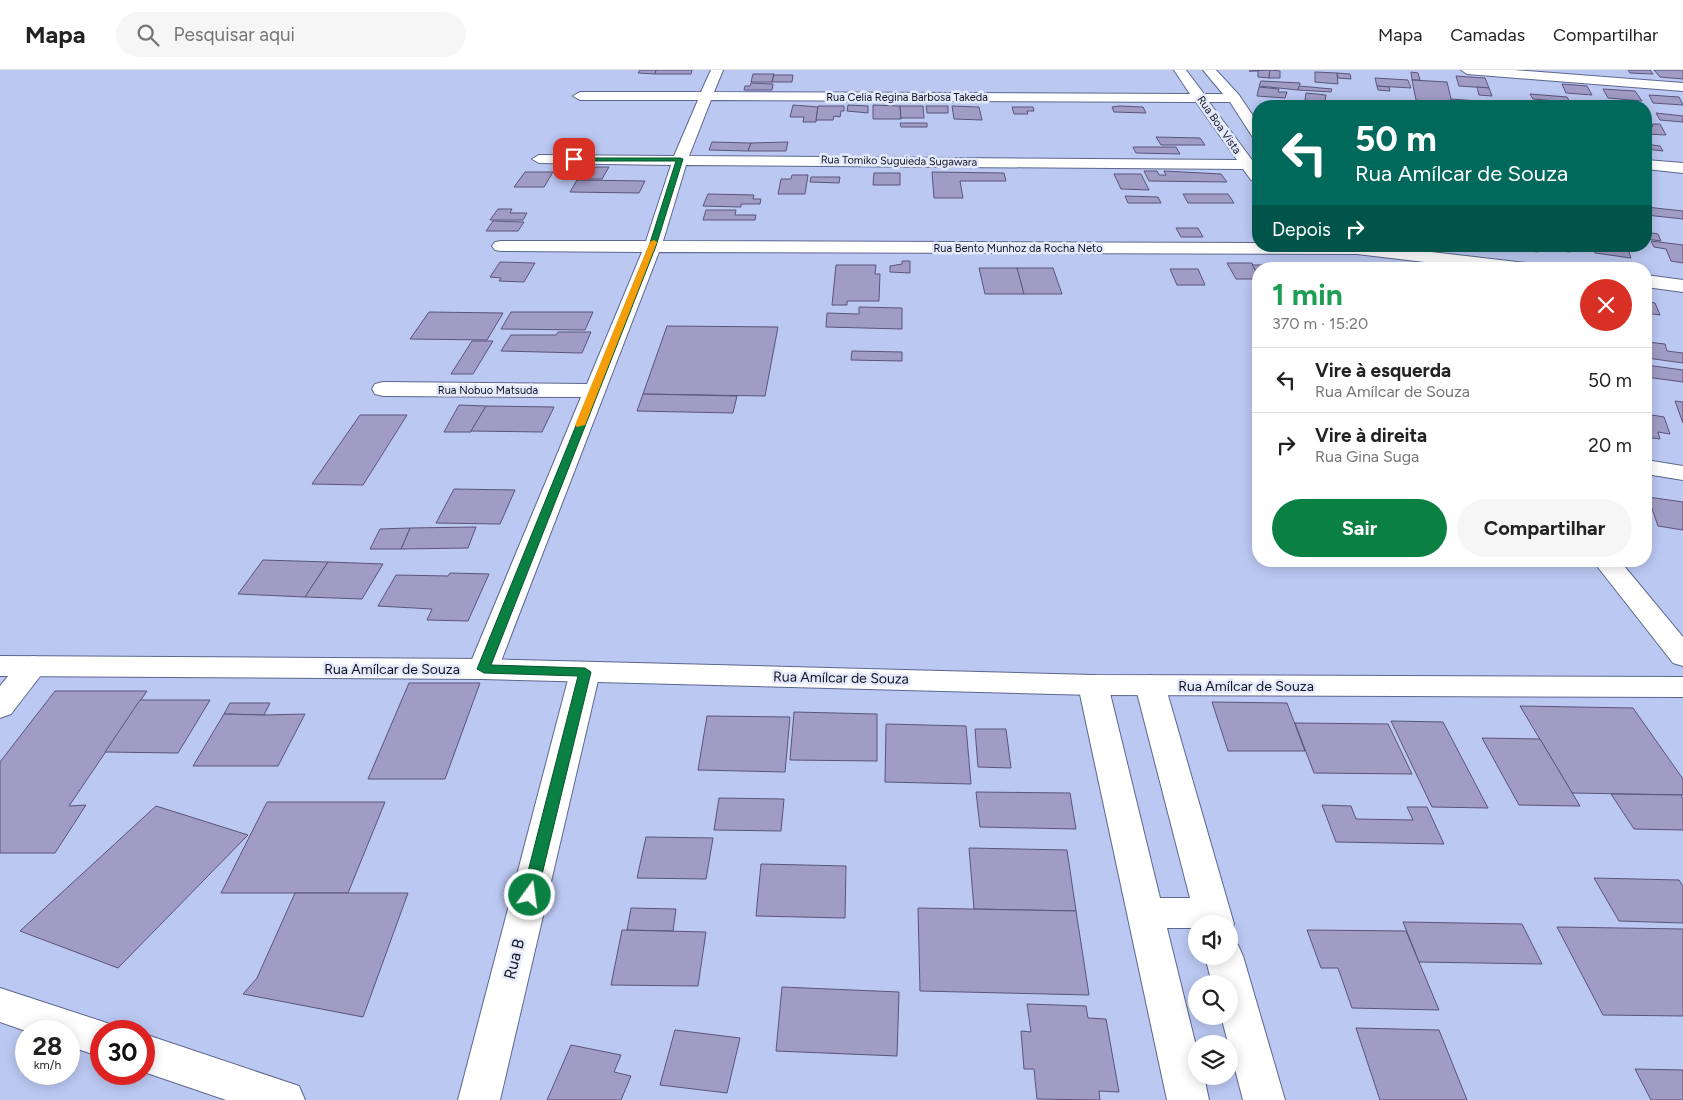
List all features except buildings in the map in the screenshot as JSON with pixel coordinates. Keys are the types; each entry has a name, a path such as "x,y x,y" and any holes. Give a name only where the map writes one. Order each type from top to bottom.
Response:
{"street":[{"path":"484,669 652,246 680,159 708,96 717,70"},
{"name":"Rua Boa Vista","path":"1180,70 1252,164"},
{"name":"Rua Boa Vista","path":"1209,70 1234,98 1252,123"},
{"path":"1467,70 1683,87"},
{"name":"Rua Celia Regina Barbosa Takeda","path":"580,96 1234,98"},
{"name":"Rua Tomiko Suguieda Sugawara","path":"539,160 680,159 1252,165"},
{"path":"1652,165 1683,168"},
{"name":"Rua Bento Munhoz da Rocha Neto","path":"501,246 1252,248"},
{"path":"1314,252 1322,262"},
{"path":"1359,252 1367,262"},
{"name":"Rua Bento Munhoz da Rocha Neto","path":"1390,252 1475,262"},
{"path":"1652,283 1683,286"},
{"name":"Rua Nobuo Matsuda","path":"383,389 594,390"},
{"path":"1652,468 1683,473"},
{"path":"1611,567 1683,656"},
{"name":"Rua Amílcar de Souza","path":"0,666 484,669 1093,685 1683,688"},
{"path":"0,707 33,666"},
{"name":"Rua B","path":"479,1100 585,672"},
{"path":"1093,685 1147,913 1188,1100"},
{"path":"1150,685 1213,915"},
{"path":"1147,913 1188,916"},
{"path":"1226,965 1264,1100"},
{"path":"0,1005 90,1035"},
{"path":"155,1057 284,1100"}],"slow traffic":[{"path":"580,425 654,242"}],"route":[{"path":"530,895 585,672 484,669 652,246 680,159 574,159"}]}
